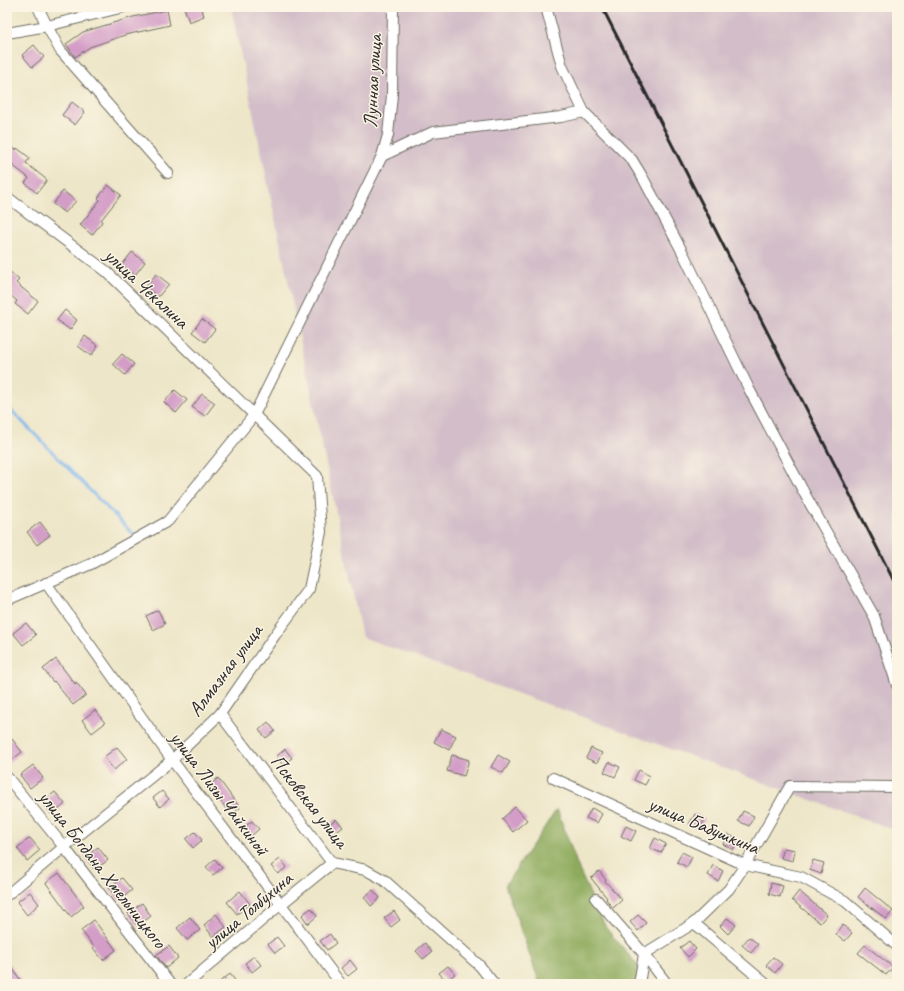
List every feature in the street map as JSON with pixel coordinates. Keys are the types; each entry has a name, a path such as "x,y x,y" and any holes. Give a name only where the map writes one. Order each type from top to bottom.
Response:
{"street":[{"path":"38,7 60,50 168,173"},
{"path":"7,33 47,26 124,7"},
{"name":"Лунная улица","path":"7,600 92,564 168,521 254,415 382,156 388,135 392,95 393,7"},
{"path":"546,7 562,66 584,112 632,160 644,178 684,255 748,389 808,500 874,616 897,685"},
{"path":"382,156 433,132 561,117 584,112"},
{"name":"улица Чекалина","path":"7,197 106,272 254,415"},
{"name":"Алмазная улица","path":"7,895 172,760 220,714 275,634 309,589 321,532 317,476 254,415"},
{"name":"улица Лизы Чайкиной","path":"46,583 172,760 340,984"},
{"name":"Псковская улица","path":"220,714 332,864 366,870 384,880 480,966 494,984"},
{"name":"улица Богдана Хмельницкого","path":"7,777 64,847 170,984"},
{"name":"улица Бабушкина","path":"553,778 745,865 801,878 845,901 897,946"},
{"path":"639,984 644,954 694,923 729,890 790,786 897,787"},
{"name":"улица Толбухина","path":"187,984 280,905 332,864"},
{"path":"596,899 644,954 667,984"},
{"path":"694,923 766,984"}],"shaded area":[{"path":"231,7 897,7 897,831 362,637"}],"green space":[{"path":"557,809 580,872 606,928 631,957 651,984 540,984 505,885"}],"building":[{"path":"184,7 201,7 204,16 189,22"},
{"path":"167,10 170,25 125,35 90,47 75,57 66,44 83,32 133,17"},
{"path":"34,45 44,57 32,67 22,55"},
{"path":"72,102 85,112 75,125 62,115"},
{"path":"7,143 16,150 17,148 30,158 26,163 47,180 37,193 25,183 29,178 7,161"},
{"path":"108,185 121,195 101,220 102,222 92,235 80,225 100,200 98,198"},
{"path":"63,191 76,201 65,213 53,204"},
{"path":"132,252 145,262 135,275 122,265"},
{"path":"7,269 19,280 16,283 38,301 28,314 15,304 17,301 8,293 7,294"},
{"path":"156,274 169,284 158,297 146,287"},
{"path":"65,310 77,320 70,330 57,320"},
{"path":"202,319 215,329 205,342 192,332"},
{"path":"85,336 98,346 91,356 78,346"},
{"path":"122,354 134,364 125,375 113,364"},
{"path":"175,390 187,400 176,413 164,402"},
{"path":"202,394 215,403 205,416 192,407"},
{"path":"40,522 50,535 37,545 27,532"},
{"path":"158,610 165,624 153,630 146,616"},
{"path":"26,623 36,635 23,645 13,633"},
{"path":"56,659 75,684 76,682 86,695 73,705 43,669"},
{"path":"95,710 105,723 92,733 82,720"},
{"path":"268,722 275,731 266,738 259,730"},
{"path":"441,729 456,736 449,750 434,742"},
{"path":"12,739 22,752 7,764 7,743"},
{"path":"117,747 127,759 114,770 104,757"},
{"path":"591,748 602,753 597,763 586,758"},
{"path":"285,749 292,758 283,765 276,757"},
{"path":"452,755 469,760 464,776 447,771"},
{"path":"498,755 510,762 503,773 491,767"},
{"path":"609,762 620,767 615,777 604,772"},
{"path":"33,765 43,778 30,788 20,775"},
{"path":"639,770 650,776 645,785 634,780"},
{"path":"218,778 240,808 231,815 209,786"},
{"path":"162,791 169,799 160,807 153,798"},
{"path":"55,792 65,804 52,815 42,802"},
{"path":"515,807 527,820 513,832 502,819"},
{"path":"592,808 602,814 597,823 586,818"},
{"path":"743,811 754,816 749,826 738,821"},
{"path":"695,814 705,819 700,829 689,824"},
{"path":"336,819 343,827 334,834 327,826"},
{"path":"252,821 259,829 250,837 243,828"},
{"path":"626,826 636,831 631,841 621,836"},
{"path":"195,832 202,840 193,848 186,839"},
{"path":"728,834 738,840 733,850 723,844"},
{"path":"30,838 40,850 27,861 17,848"},
{"path":"655,838 666,844 661,853 650,848"},
{"path":"98,847 108,860 95,870 85,857"},
{"path":"784,848 795,850 793,861 781,858"},
{"path":"682,852 692,857 687,867 677,862"},
{"path":"215,859 222,868 213,875 206,867"},
{"path":"280,859 287,867 278,874 271,866"},
{"path":"813,860 824,863 821,874 810,870"},
{"path":"713,865 723,871 718,881 708,875"},
{"path":"599,871 606,880 605,881 622,900 613,908 591,878"},
{"path":"59,873 84,906 71,917 46,883"},
{"path":"122,878 132,890 119,901 109,888"},
{"path":"771,883 783,886 780,897 769,894"},
{"path":"865,888 893,911 886,919 858,897"},
{"path":"373,890 380,898 371,906 364,897"},
{"path":"240,891 250,904 237,914 227,902"},
{"path":"799,891 827,915 820,923 792,900"},
{"path":"30,892 39,904 27,915 17,902"},
{"path":"142,903 151,916 138,926 128,913"},
{"path":"311,908 317,916 308,924 302,915"},
{"path":"394,911 400,920 391,927 384,918"},
{"path":"216,914 226,927 213,937 204,925"},
{"path":"638,915 646,923 638,931 630,922"},
{"path":"190,917 200,930 187,940 177,928"},
{"path":"727,918 736,925 728,934 720,926"},
{"path":"94,920 116,950 103,960 81,930"},
{"path":"843,925 852,933 845,941 836,934"},
{"path":"330,934 336,943 327,950 320,941"},
{"path":"277,937 284,946 275,953 268,944"},
{"path":"749,937 758,944 751,953 742,945"},
{"path":"689,941 696,949 688,957 680,948"},
{"path":"425,943 432,952 423,959 416,951"},
{"path":"865,945 893,967 886,975 858,953"},
{"path":"169,946 178,958 166,968 156,955"},
{"path":"254,956 261,965 252,972 245,963"},
{"path":"773,957 782,964 775,973 766,965"},
{"path":"7,960 23,984 7,984"},
{"path":"350,960 357,969 348,976 341,968"},
{"path":"448,966 455,974 446,981 439,973"},
{"path":"230,974 238,984 217,984"}],"waterway":[{"path":"7,406 133,534"}],"railway":[{"path":"602,7 897,587"}]}
